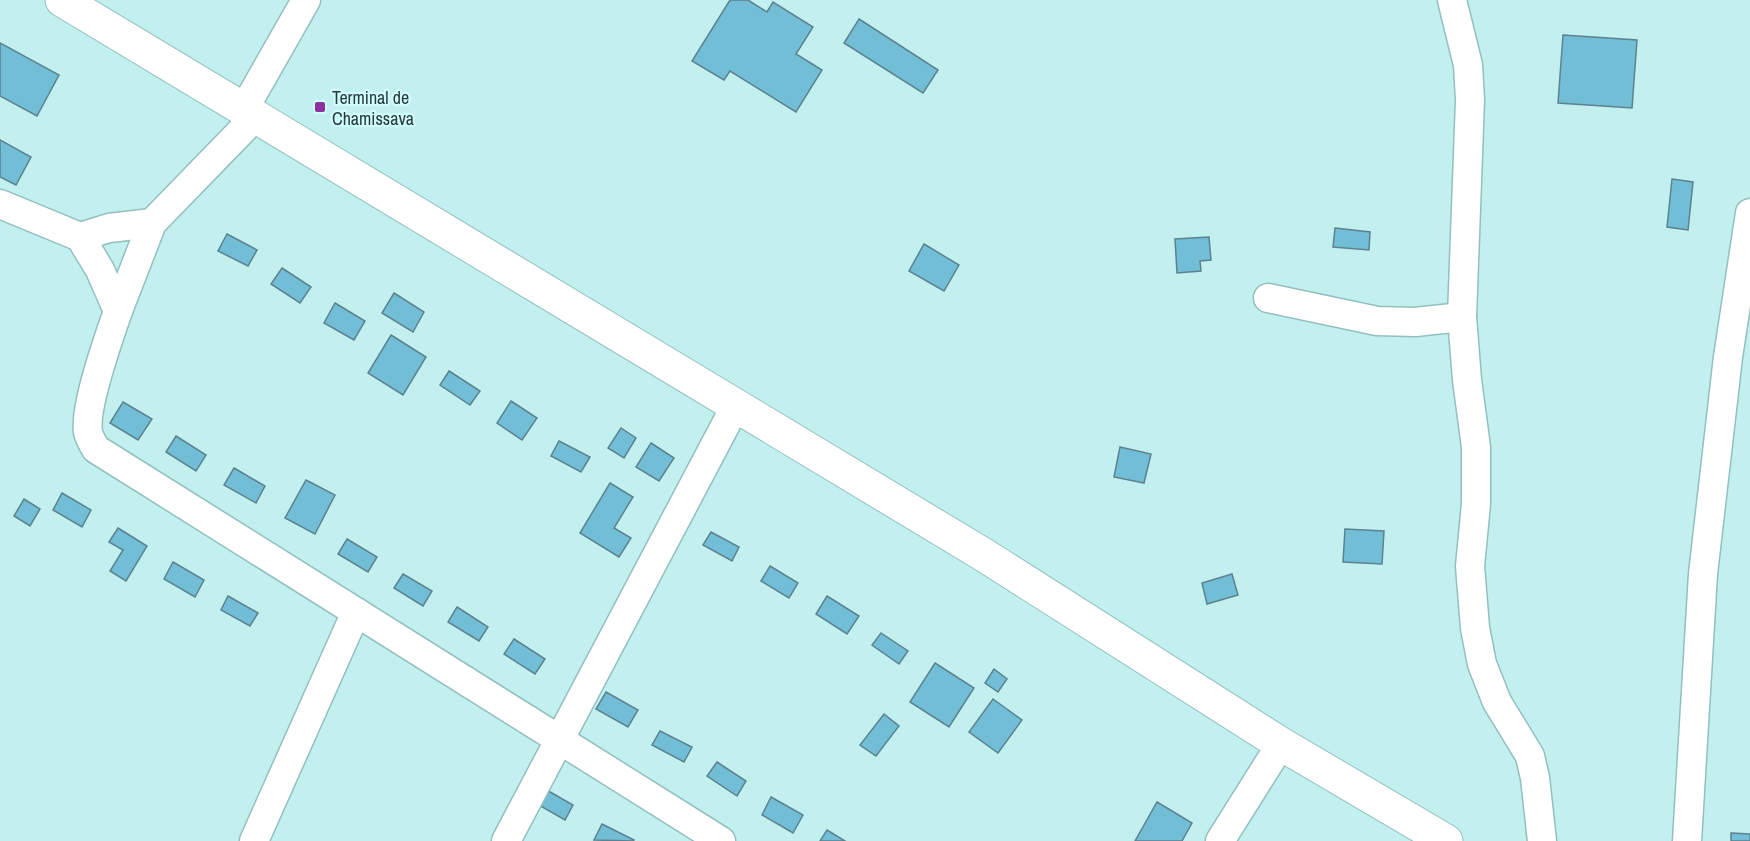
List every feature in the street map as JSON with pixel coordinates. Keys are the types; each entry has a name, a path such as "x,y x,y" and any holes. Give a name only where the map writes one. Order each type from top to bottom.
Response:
{"street":[{"path":"62,0 984,555 1281,744 1446,841"},
{"path":"306,0 250,113 152,223 117,311 104,351 88,416 88,433 96,449 721,841"},
{"path":"1452,0 1468,64 1470,100 1462,317 1476,447 1476,504 1470,566 1475,628 1482,664 1497,702 1530,756 1542,841"},
{"path":"0,204 80,237 100,270 117,311"},
{"path":"1688,841 1703,574 1742,320 1750,213"},
{"path":"80,237 109,228 152,223"},
{"path":"1268,298 1377,321 1415,322 1462,317"},
{"path":"506,841 735,407"},
{"path":"254,841 356,612"},
{"path":"1220,841 1281,744"}],"building":[{"path":"730,0 748,0 767,12 773,2 813,27 796,54 822,70 796,112 730,71 724,80 692,61"},
{"path":"859,19 938,70 923,93 844,43"},
{"path":"1563,35 1637,40 1632,108 1558,103"},
{"path":"0,43 59,75 37,116 0,96"},
{"path":"0,140 31,157 16,185 0,177"},
{"path":"1672,179 1693,182 1688,230 1667,227"},
{"path":"1335,228 1370,232 1369,250 1333,247"},
{"path":"227,234 257,250 248,266 218,251"},
{"path":"1209,237 1211,260 1200,261 1201,271 1177,273 1175,239"},
{"path":"924,244 959,265 944,291 909,271"},
{"path":"282,268 311,287 300,303 271,284"},
{"path":"394,293 424,312 413,332 382,313"},
{"path":"335,303 365,321 354,340 324,323"},
{"path":"391,335 426,357 403,395 368,373"},
{"path":"449,371 480,391 470,405 440,385"},
{"path":"511,401 537,418 522,440 497,423"},
{"path":"123,402 152,419 138,440 110,423"},
{"path":"621,428 636,438 624,458 608,448"},
{"path":"176,436 206,455 196,471 166,452"},
{"path":"559,441 590,457 581,472 551,456"},
{"path":"651,443 674,458 659,481 636,467"},
{"path":"1120,447 1151,454 1144,483 1114,477"},
{"path":"234,468 265,486 256,503 224,485"},
{"path":"306,480 335,495 315,534 285,518"},
{"path":"610,483 633,497 614,528 631,538 619,557 580,533"},
{"path":"62,493 91,510 82,527 53,510"},
{"path":"24,499 40,509 30,526 14,516"},
{"path":"118,528 147,546 126,581 110,571 123,550 109,542"},
{"path":"1345,529 1384,531 1382,564 1343,562"},
{"path":"711,532 739,547 732,561 703,545"},
{"path":"347,539 377,557 368,572 338,554"},
{"path":"173,562 204,580 195,597 164,579"},
{"path":"770,566 798,583 789,598 761,581"},
{"path":"403,574 432,591 423,606 394,588"},
{"path":"1232,574 1238,595 1207,604 1202,583"},
{"path":"228,596 258,613 250,626 221,610"},
{"path":"827,596 859,616 847,634 816,614"},
{"path":"457,607 488,627 479,641 448,622"},
{"path":"881,633 908,651 899,664 872,645"},
{"path":"514,639 545,659 535,674 504,654"},
{"path":"935,663 974,688 949,727 910,702"},
{"path":"994,669 1007,679 998,692 985,683"},
{"path":"606,692 638,710 628,727 596,709"},
{"path":"993,699 1022,720 998,753 969,732"},
{"path":"884,714 899,726 876,756 860,745"},
{"path":"660,731 692,747 684,762 652,745"},
{"path":"717,762 746,781 737,796 707,776"},
{"path":"545,789 573,805 565,820 537,804"},
{"path":"771,797 803,815 793,833 762,815"},
{"path":"1157,802 1192,823 1182,841 1135,841"},
{"path":"602,824 634,840 594,840"},
{"path":"827,830 845,841 820,841"},
{"path":"1731,833 1750,834 1750,841 1731,841"}],"place":[{"name":"Terminal de Chamissava","path":"320,107"}]}
